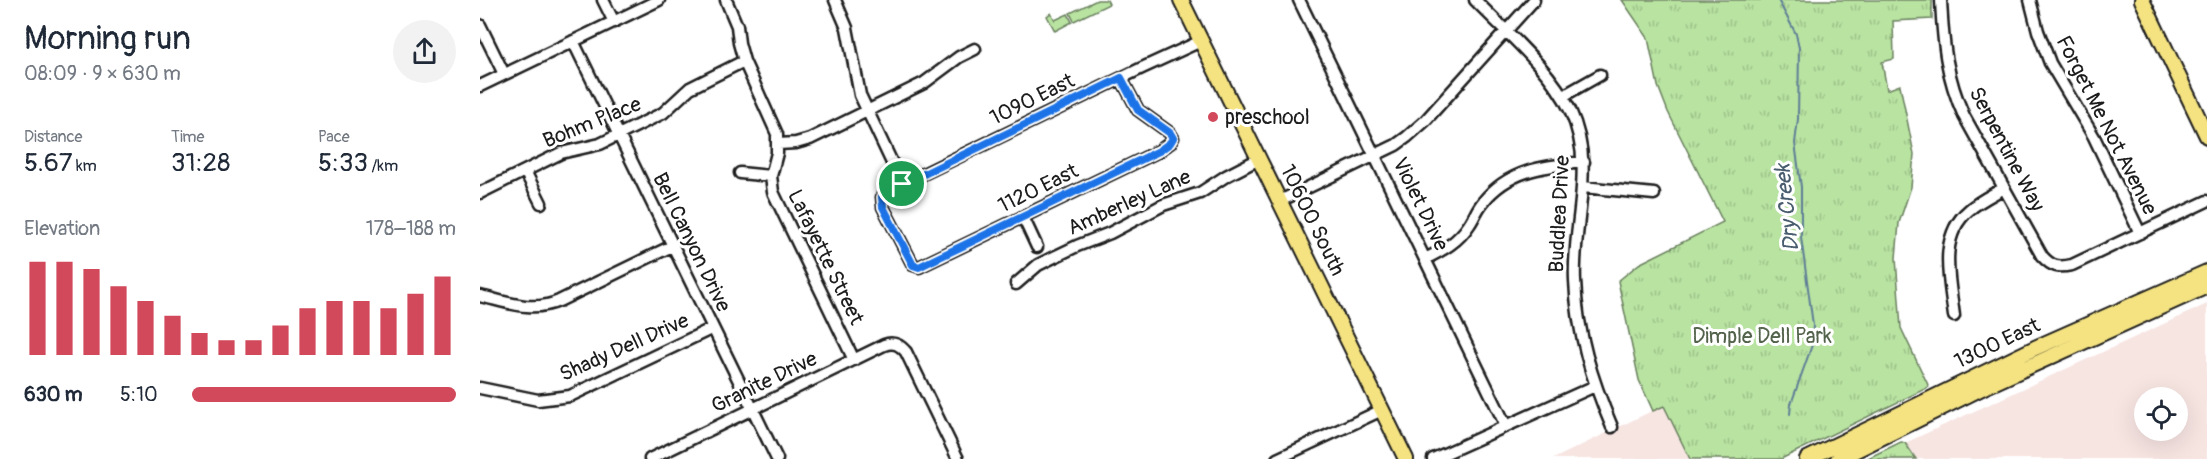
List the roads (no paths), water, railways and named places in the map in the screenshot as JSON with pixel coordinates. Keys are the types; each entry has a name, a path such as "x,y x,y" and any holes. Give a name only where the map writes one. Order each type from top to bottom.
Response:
{"main road":[{"name":"10600 South","path":"1181,0 1406,459"},
{"path":"2142,0 2207,136"},
{"name":"1300 East","path":"1807,459 2035,348 2207,272"},
{"path":"2139,316 2142,308 2163,298 2177,285"},
{"name":"1300 East","path":"1838,459 1986,386 2207,286"}],"street":[{"path":"603,0 614,22"},
{"path":"480,86 659,0"},
{"name":"Lafayette Street","path":"726,0 737,26 744,61 775,126 778,144 771,176 775,199 854,360"},
{"path":"835,0 847,28 856,79 867,111 902,184"},
{"name":"Violet Drive","path":"1299,0 1506,426"},
{"name":"Buddlea Drive","path":"1475,0 1546,74 1563,96 1577,126 1584,162 1583,187 1576,231 1575,281 1582,336 1595,386 1612,427"},
{"path":"1280,201 1375,155 1417,129 1534,0"},
{"name":"Serpentine Way","path":"1941,0 1945,58 1952,87 1964,116 2042,256 2051,265 2059,268 2072,265 2140,233"},
{"name":"Forget Me Not Avenue","path":"2030,0 2050,63 2094,137 2140,233"},
{"path":"480,25 504,74"},
{"name":"Bell Canyon Drive","path":"573,41 777,459"},
{"name":"1090 East","path":"916,266 910,261 883,207 882,197 889,190 1201,41"},
{"path":"778,144 803,142 924,83 959,57 975,49"},
{"name":"Bohm Place","path":"480,193 561,153 600,144 663,113 690,88 744,61"},
{"path":"1563,96 1600,75"},
{"name":"1120 East","path":"916,266 925,264 1023,217 1159,151 1170,143 1173,138 1138,110 1121,78"},
{"name":"Amberley Lane","path":"1016,284 1038,265 1077,246 1110,234 1163,205 1200,193 1259,159"},
{"path":"1425,259 1452,244 1469,226 1485,199 1509,179 1540,166 1584,162"},
{"path":"525,171 541,203"},
{"path":"740,173 771,176"},
{"path":"1583,187 1654,194"},
{"path":"1954,316 1948,257 1953,232 1967,211 2004,188"},
{"path":"2140,233 2207,201"},
{"path":"1023,217 1037,247"},
{"path":"480,296 527,307 543,307 672,246"},
{"name":"Shady Dell Drive","path":"480,388 537,400 570,396 713,328"},
{"name":"Granite Drive","path":"650,459 884,345 896,344 906,352 958,459"},
{"path":"1433,459 1595,386"},
{"path":"1277,459 1382,410"}],"waterway":[{"name":"Dry Creek","path":"1778,0 1796,34 1799,48 1798,119 1795,143 1801,187 1801,237 1813,325 1812,345 1791,404 1790,414"}],"place":[{"name":"preschool","path":"1213,117"}],"park label":[{"name":"Dimple Dell Park","path":"1762,336"}]}
